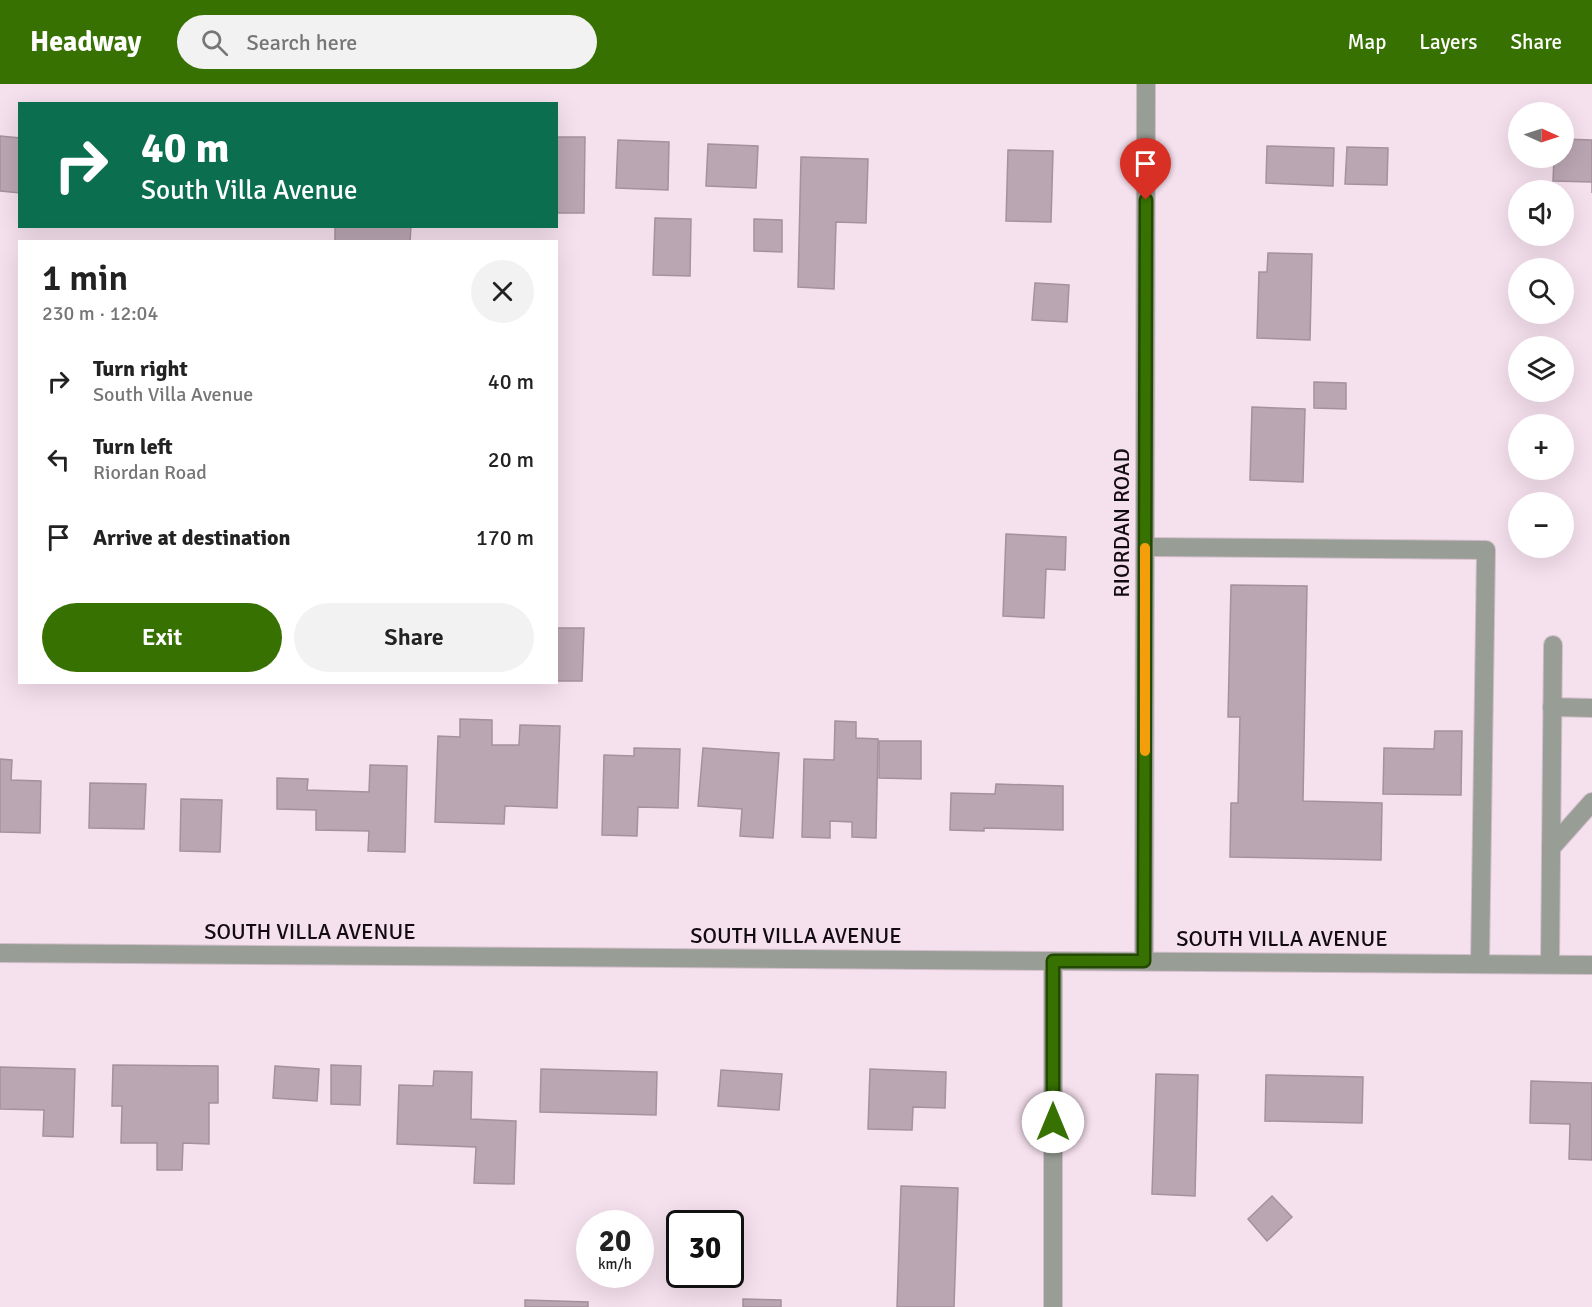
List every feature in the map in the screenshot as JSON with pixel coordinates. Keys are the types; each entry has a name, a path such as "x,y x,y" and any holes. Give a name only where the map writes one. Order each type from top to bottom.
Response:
{"street":[{"name":"RIORDAN ROAD","path":"1144,961 1146,84"},
{"path":"1145,547 1486,550 1480,964"},
{"path":"1550,964 1553,645"},
{"path":"1552,707 1592,708"},
{"path":"1551,848 1592,801"},
{"name":"SOUTH VILLA AVENUE","path":"0,953 1592,965"},
{"path":"1053,961 1053,1307"}],"building":[{"path":"0,136 18,138 18,193 0,191"},
{"path":"558,137 585,137 584,213 558,213"},
{"path":"1574,139 1592,140 1592,182 1553,180 1554,168 1574,168"},
{"path":"618,140 669,142 668,190 616,188"},
{"path":"708,144 758,146 756,188 706,186"},
{"path":"1267,146 1334,148 1333,186 1266,183"},
{"path":"1347,147 1388,148 1387,185 1345,184"},
{"path":"1008,150 1053,151 1051,222 1006,221"},
{"path":"801,157 868,159 866,223 836,222 834,289 798,287"},
{"path":"655,218 691,219 690,276 653,275"},
{"path":"754,219 782,220 782,252 754,251"},
{"path":"335,228 411,228 410,240 335,240"},
{"path":"1268,253 1312,254 1310,340 1257,338 1259,272 1267,272"},
{"path":"1035,283 1069,285 1067,322 1032,320"},
{"path":"1314,382 1346,383 1346,409 1314,408"},
{"path":"1252,407 1305,409 1303,482 1250,480"},
{"path":"1006,534 1066,537 1065,570 1046,569 1044,618 1003,616"},
{"path":"1231,585 1307,586 1303,801 1382,803 1381,860 1230,857 1231,803 1238,803 1240,717 1228,717"},
{"path":"558,628 584,628 582,681 558,681"},
{"path":"460,719 492,720 492,745 519,745 520,725 560,726 557,808 505,806 504,824 435,822 438,736 460,737"},
{"path":"835,721 856,722 856,738 878,739 876,838 852,837 852,822 830,821 830,838 802,837 804,759 834,760"},
{"path":"1435,731 1462,731 1461,795 1383,794 1384,748 1434,749"},
{"path":"879,741 921,741 921,779 879,778"},
{"path":"634,748 680,749 678,808 638,807 637,836 602,835 604,755 634,756"},
{"path":"703,748 779,753 773,838 740,836 742,809 698,806"},
{"path":"0,759 12,760 11,780 41,781 40,833 0,832"},
{"path":"370,765 407,766 405,852 368,851 369,831 316,830 316,810 277,809 277,778 308,779 307,790 369,792"},
{"path":"90,783 146,784 144,829 89,828"},
{"path":"996,784 1063,786 1063,830 984,828 984,831 950,830 951,793 995,794"},
{"path":"181,799 222,800 220,852 180,851"},
{"path":"113,1065 218,1066 218,1103 209,1103 209,1144 183,1143 182,1170 157,1170 157,1143 121,1143 122,1106 112,1106"},
{"path":"331,1065 361,1066 360,1105 331,1104"},
{"path":"275,1066 319,1069 317,1101 273,1098"},
{"path":"0,1067 75,1069 73,1137 43,1136 44,1110 0,1109"},
{"path":"541,1069 657,1072 656,1115 540,1112"},
{"path":"870,1069 946,1072 945,1108 913,1107 912,1130 868,1129"},
{"path":"721,1070 782,1074 779,1110 718,1106"},
{"path":"434,1071 472,1072 471,1119 516,1121 514,1184 474,1183 476,1147 397,1144 399,1085 433,1086"},
{"path":"1156,1074 1198,1075 1195,1196 1152,1194"},
{"path":"1266,1075 1363,1077 1362,1123 1265,1121"},
{"path":"1531,1081 1592,1083 1592,1160 1569,1159 1570,1124 1530,1123"},
{"path":"901,1186 958,1188 954,1307 897,1307"},
{"path":"1272,1196 1292,1217 1267,1241 1248,1219"},
{"path":"743,1299 781,1300 781,1307 743,1307"},
{"path":"525,1300 588,1302 588,1307 525,1307"}],"slow traffic":[{"path":"1145,548 1145,751"}],"route":[{"path":"1053,1122 1053,961 1144,961 1146,200"}]}
